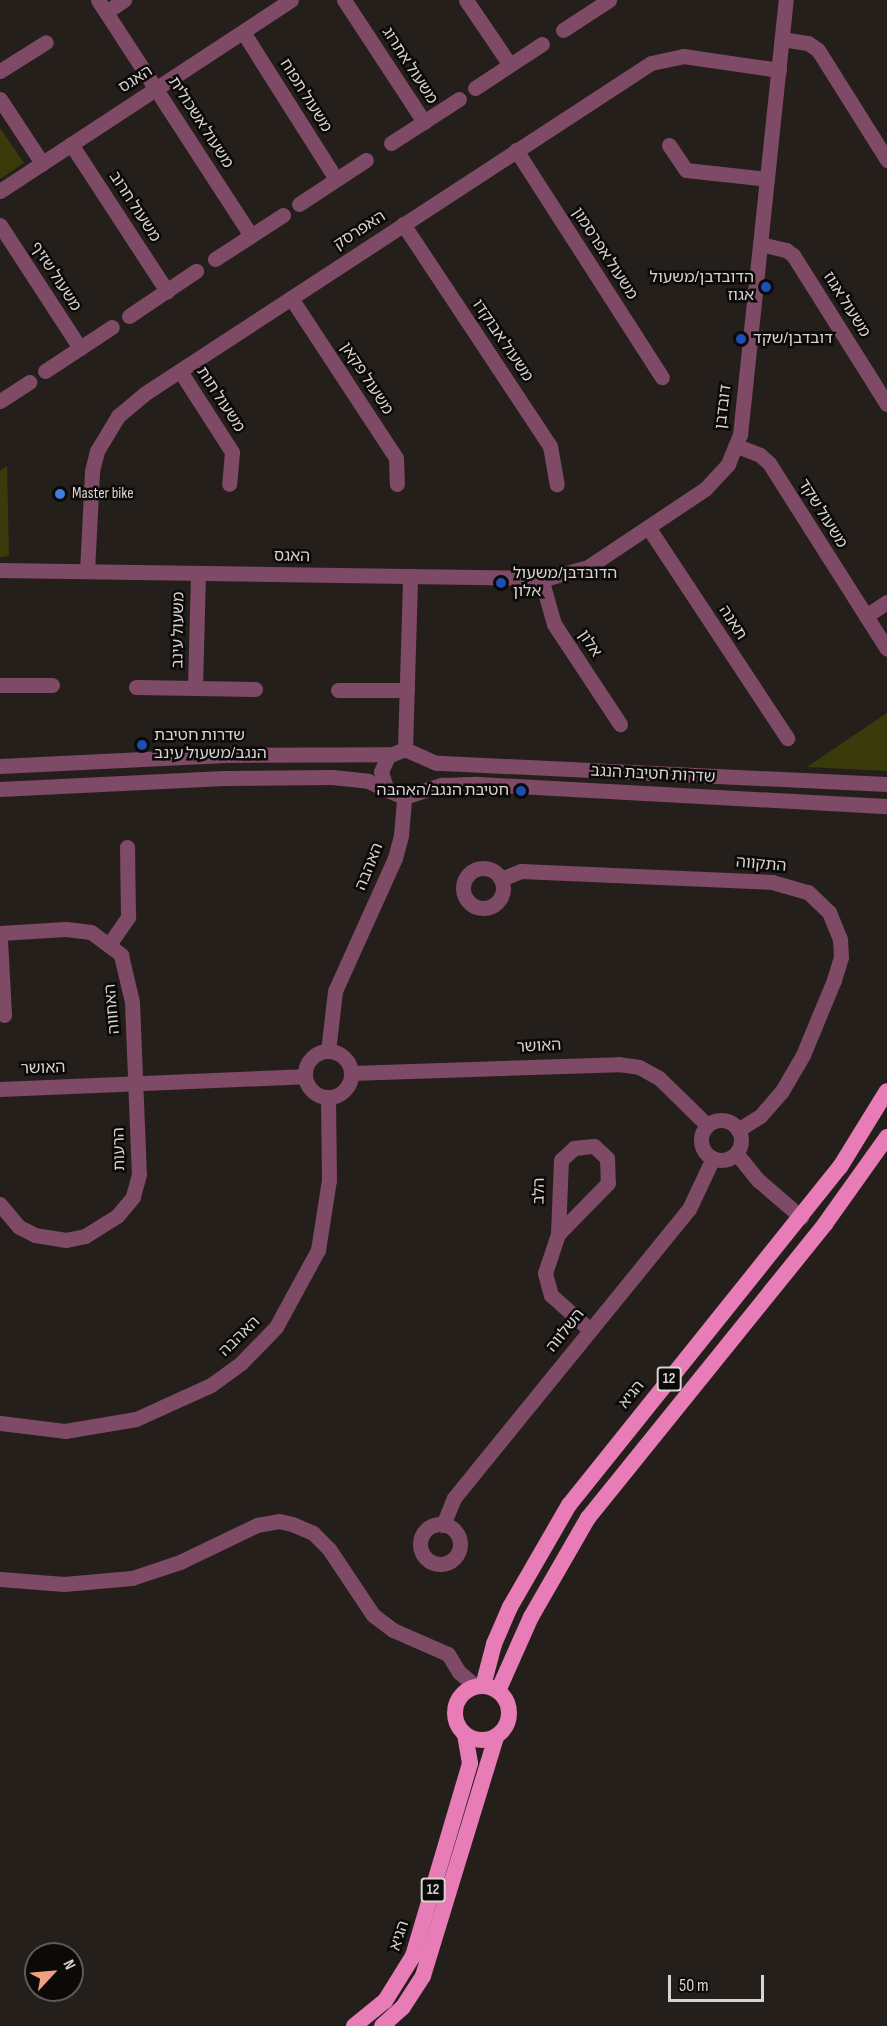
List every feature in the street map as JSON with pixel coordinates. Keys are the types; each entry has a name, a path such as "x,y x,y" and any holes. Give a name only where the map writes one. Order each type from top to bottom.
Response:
{"highway":[{"name":"הגיא","path":"485,1688 494,1644 510,1607 569,1505 840,1167 887,1091"},
{"name":"12","path":"465,1734 457,1725 454,1709 461,1695 485,1688 531,1617 588,1518 832,1215 887,1137"},
{"name":"12","path":"485,1688 509,1713 505,1729 496,1737"},
{"name":"הגיא","path":"354,2026 385,2001 413,1956 467,1777 470,1754 465,1734"},
{"path":"465,1734 483,1741 496,1737"},
{"name":"הגיא","path":"382,2026 403,2007 423,1976 496,1737"}],"street":[{"path":"102,6 124,0"},
{"name":"האגס","path":"0,191 291,0"},
{"name":"משעול אתרוג","path":"344,0 424,122"},
{"path":"466,0 510,65"},
{"name":"דובדבן","path":"410,576 541,578 588,567 712,483 737,446 786,0"},
{"path":"563,30 600,2"},
{"name":"משעול אשכולית","path":"102,6 251,236"},
{"name":"משעול תפוח","path":"243,32 336,179"},
{"path":"782,39 808,43 818,50 887,160"},
{"path":"0,71 46,42"},
{"path":"475,88 542,44"},
{"name":"האפרסק","path":"87,572 93,471 101,442 126,409 403,224 657,60 691,57 779,70"},
{"path":"0,99 42,163"},
{"name":"משעול אתרוג","path":"391,143 459,99"},
{"name":"משעול חרוב","path":"71,144 167,291"},
{"path":"669,146 686,170 767,179"},
{"name":"משעול אפרסמון","path":"516,150 662,377"},
{"path":"299,204 366,160"},
{"path":"215,259 283,215"},
{"name":"משעול אבוקדו","path":"403,224 550,446 557,484"},
{"name":"משעול שזיף","path":"0,225 80,348"},
{"name":"משעול אגוז","path":"760,244 793,255 887,404"},
{"path":"129,316 196,272"},
{"name":"משעול פקאן","path":"291,298 396,458 398,484"},
{"path":"45,371 112,327"},
{"name":"משעול תות","path":"180,371 232,452 229,484"},
{"path":"0,401 29,382"},
{"name":"משעול שקד","path":"737,446 760,455 769,463 887,649"},
{"name":"תאנה","path":"648,527 787,738"},
{"name":"האגס","path":"0,570 410,576"},
{"name":"משעול עינב","path":"195,688 198,573"},
{"path":"387,790 381,769 398,752 407,690 410,576"},
{"name":"אלון","path":"541,578 554,624 620,723"},
{"path":"866,616 887,602"},
{"path":"0,685 52,686"},
{"name":"משעול עינב","path":"136,687 255,689"},
{"path":"339,690 407,690"},
{"path":"0,766 215,755 398,752 421,756 428,774 411,794 387,790 363,780 332,777 224,778 0,789"},
{"name":"שדרות חטיבת הנגב","path":"421,756 436,763 887,784"},
{"name":"שדרות חטיבת הנגב","path":"411,794 447,784 487,784 887,806"},
{"name":"האהבה","path":"328,1051 335,991 395,858 411,794"},
{"path":"0,933 66,929 91,932 110,943 128,917 127,846"},
{"name":"התקווה","path":"501,879 521,871 772,882 808,892 829,912 840,939 841,957 803,1055 782,1091 760,1116 738,1130"},
{"path":"0,940 4,1015"},
{"name":"האחווה","path":"110,943 121,955 128,974 136,1083"},
{"path":"328,1051 343,1057 351,1073 345,1090 328,1098 312,1092 304,1076 310,1059 328,1051"},
{"name":"האושר","path":"351,1073 618,1064 639,1067 659,1078 707,1125"},
{"name":"האושר","path":"0,1089 304,1076"},
{"name":"הרעות","path":"0,1204 27,1231 66,1240 85,1236 117,1216 133,1197 139,1174 136,1083"},
{"name":"האהבה","path":"0,1423 65,1431 136,1419 211,1385 241,1364 276,1327 318,1250 328,1191 328,1098"},
{"path":"720,1120 738,1130 741,1138 736,1153 722,1160 713,1158 701,1141 707,1125 720,1120"},
{"name":"הלב","path":"558,1234 561,1160 574,1148 594,1146 607,1158 608,1183 558,1234 545,1262 547,1284 561,1305 590,1330"},
{"path":"736,1153 758,1180 801,1217"},
{"name":"השלווה","path":"443,1525 454,1498 688,1209 713,1158"},
{"path":"0,1580 64,1584 123,1580 180,1562 257,1525 279,1521 313,1533 329,1549 373,1615 393,1630 448,1654 459,1672 485,1688"}],"shaded area":[{"path":"0,128 24,163 0,179"},
{"path":"7,466 9,556 0,557 0,471"},
{"path":"887,713 887,771 807,767"}],"place":[{"name":"הדובדבן/משעול אגוז","path":"766,287"},
{"name":"דובדבן/שקד","path":"741,339"},
{"name":"Master bike","path":"60,494"},
{"name":"הדובדבן/משעול אלון","path":"501,583"},
{"name":"שדרות חטיבת הנגב/משעול עינב","path":"142,745"},
{"name":"חטיבת הנגב/האהבה","path":"521,791"}]}
